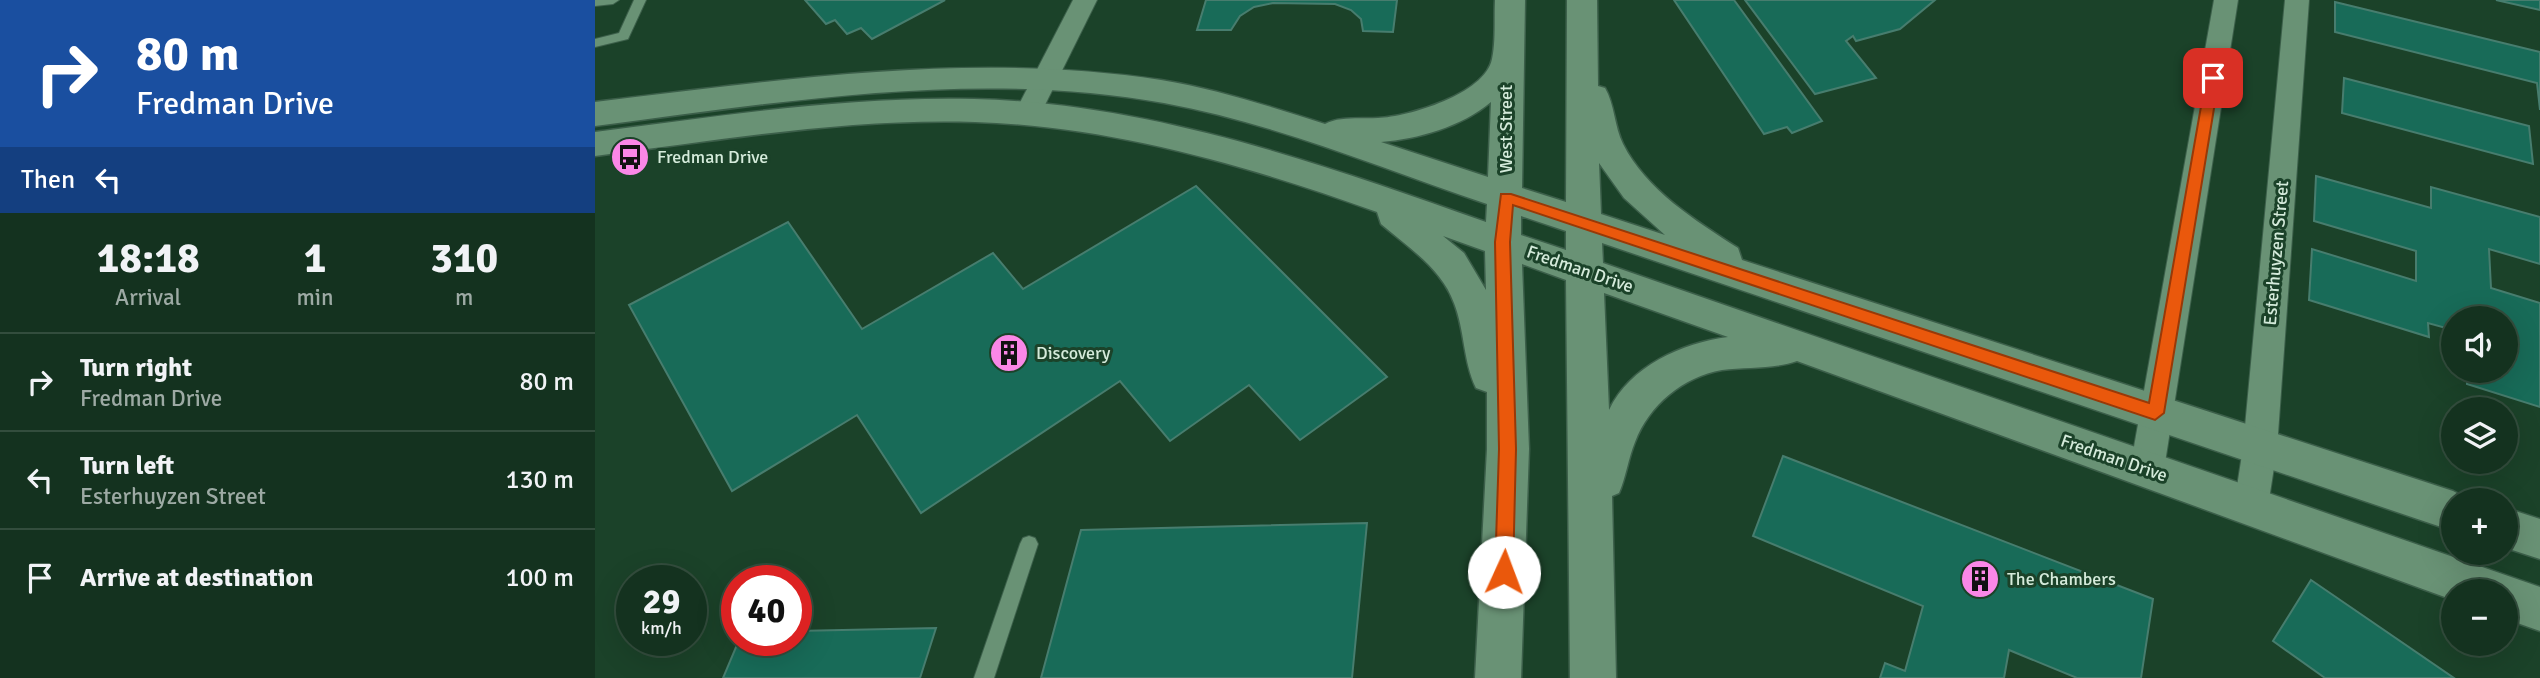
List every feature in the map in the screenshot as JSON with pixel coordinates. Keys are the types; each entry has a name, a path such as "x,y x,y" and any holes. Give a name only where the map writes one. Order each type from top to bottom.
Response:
{"street":[{"path":"1027,114 1086,0"},
{"name":"West Street","path":"1498,678 1508,449 1503,242 1510,0"},
{"path":"1581,0 1582,223 1594,535 1593,678"},
{"path":"2147,469 2226,0"},
{"name":"Esterhuyzen Street","path":"2251,506 2260,448 2297,0"},
{"path":"1581,35 1601,133 1617,162 1641,192 1723,257 1795,292"},
{"path":"1301,129 1370,132 1402,128 1433,119 1482,96 1506,67"},
{"path":"595,114 926,78 1048,76 1098,80 1193,95 2441,507"},
{"name":"Fredman Drive","path":"595,144 875,113 1027,114 1079,120 1207,146 1503,242 2456,579"},
{"path":"1371,198 1410,225 1451,263 1473,302 1508,449"},
{"path":"1594,535 1616,434 1629,408 1657,380 1715,353 1751,349 1809,349"},
{"path":"2518,532 2540,539"},
{"path":"2518,601 2540,609"}],"lane":[{"path":"595,2 613,0"},
{"path":"595,43 624,36 640,0"},
{"path":"984,678 1029,544"}],"building":[{"path":"805,0 945,0 872,39 861,28 847,34 835,20 826,24"},
{"path":"1206,0 1397,0 1393,32 1363,31 1361,19 1351,10 1335,4 1273,3 1254,7 1240,16 1231,30 1197,30"},
{"path":"1674,0 1734,0 1822,121 1792,133 1787,127 1764,134"},
{"path":"1745,0 1935,0 1900,29 1856,41 1853,36 1846,41 1876,78 1815,94"},
{"path":"2496,0 2540,0 2540,10"},
{"path":"2335,2 2540,52 2540,110 2537,83 2335,32"},
{"path":"2344,78 2529,126 2533,164 2342,113"},
{"path":"2316,176 2431,208 2431,187 2540,217 2540,264 2489,249 2491,288 2540,303 2540,407 2518,400 2518,397 2508,397 2467,384 2518,383 2518,306 2441,306 2441,327 2428,323 2429,337 2309,300 2312,249 2416,281 2416,251 2314,221"},
{"name":"Discovery","path":"1196,186 1387,377 1300,440 1249,385 1170,441 1120,381 921,513 857,415 732,491 629,305 788,222 862,329 993,253 1023,289"},
{"name":"The Chambers","path":"1783,456 2153,599 2141,678 2077,678 2009,650 2004,678 1880,678 1885,663 1905,671 1923,606 1753,536"},
{"path":"1367,523 1352,678 1041,678 1081,530"},
{"path":"2311,580 2454,678 2325,678 2273,641"},
{"path":"936,628 920,678 723,678 732,656 812,656 812,631"}],"place":[{"name":"Fredman Drive","path":"630,157"},
{"name":"Discovery","path":"1009,353"},
{"name":"The Chambers","path":"1980,579"}],"route":[{"path":"1504,572 1508,449 1503,242 1506,198 2155,413 2213,78"}]}
